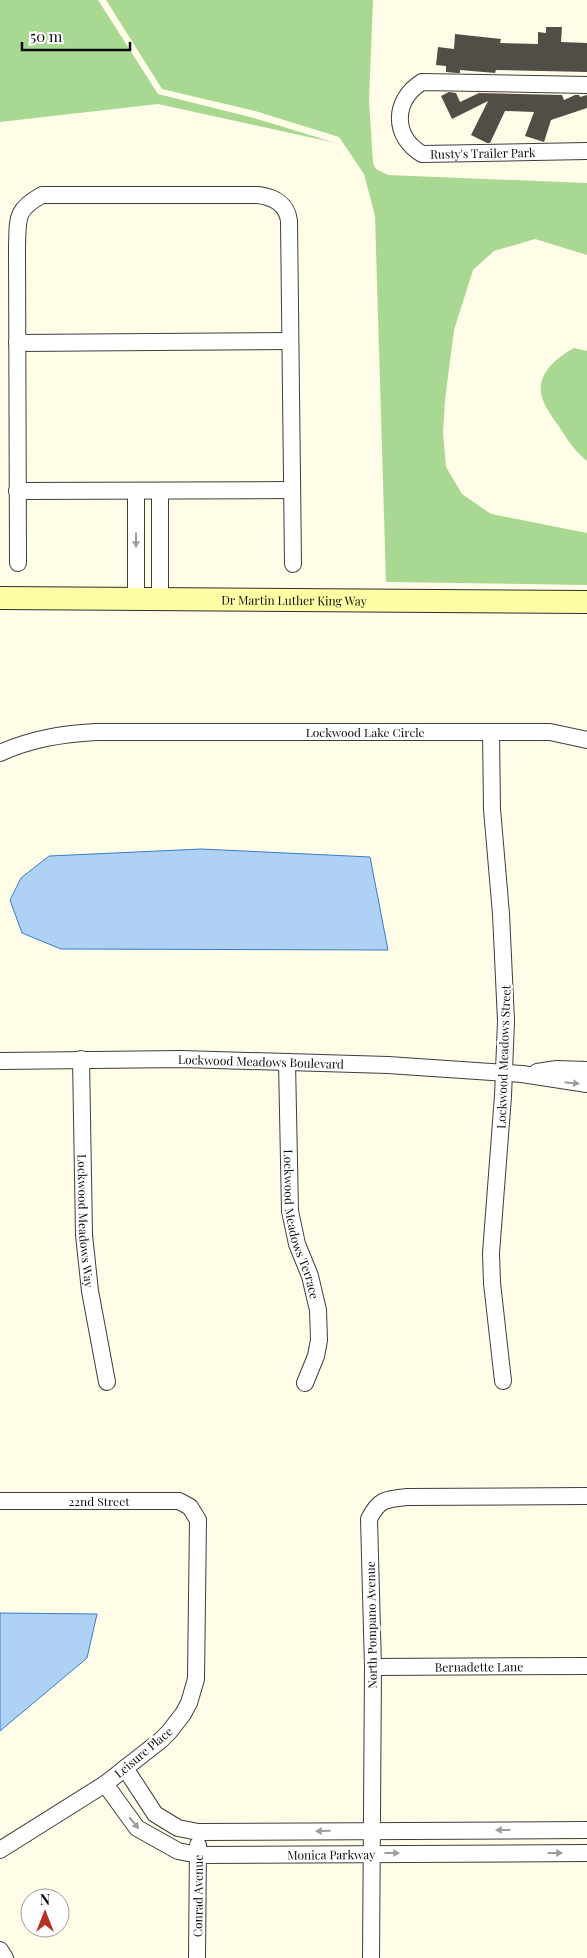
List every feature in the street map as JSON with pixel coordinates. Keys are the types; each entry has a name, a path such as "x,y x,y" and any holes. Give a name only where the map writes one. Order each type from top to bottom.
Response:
{"street":[{"name":"Rusty's Trailer Park","path":"587,85 422,82 414,87 405,97 401,108 401,128 405,140 412,148 422,154 587,151"},
{"path":"18,563 17,224 20,211 28,202 42,195 258,195 269,196 281,204 288,214 293,564"},
{"path":"17,343 290,342"},
{"path":"17,491 292,490"},
{"path":"136,491 136,599"},
{"path":"160,491 160,599"},
{"name":"Dr Martin Luther King Way","path":"0,598 587,602"},
{"name":"Lockwood Lake Circle","path":"0,753 35,740 61,734 142,732 550,732 587,740"},
{"name":"Lockwood Meadows Street","path":"491,732 492,809 505,979 504,1074 491,1253 492,1283 503,1381"},
{"name":"Lockwood Meadows Way","path":"81,1059 84,1235 90,1291 107,1382"},
{"name":"Lockwood Meadows Boulevard","path":"0,1061 182,1059 388,1065 504,1074 522,1074 558,1069 587,1070"},
{"name":"Lockwood Meadows Terrace","path":"287,1062 290,1211 296,1244 310,1276 318,1310 319,1340 316,1356 305,1384"},
{"name":"Lockwood Meadows Boulevard","path":"522,1074 587,1084"},
{"name":"North Pompano Avenue","path":"371,1958 370,1853 373,1667 370,1519 376,1506 389,1499 407,1496 587,1496"},
{"name":"22nd Street","path":"0,1501 179,1501 193,1510"},
{"name":"Leisure Place","path":"0,1850 105,1784 169,1732 183,1714 194,1688 197,1655 198,1520 193,1510"},
{"name":"Bernadette Lane","path":"373,1667 587,1666"},
{"name":"Monica Parkway","path":"125,1768 155,1814 178,1828 198,1832 587,1830"},
{"name":"Monica Parkway","path":"105,1784 137,1828 178,1851 198,1855 587,1853"},
{"name":"Conrad Avenue","path":"197,1958 198,1832"},
{"path":"0,1950 4,1958"}],"green space":[{"path":"0,0 98,0 158,94 254,118 336,143 158,104 0,122"},
{"path":"106,0 373,0 369,100 373,163 376,169 388,175 587,183 587,255 535,239 494,251 473,270 454,330 445,400 443,433 446,467 462,494 491,514 587,533 587,585 386,582 375,216 364,174 339,137 255,111 162,89"},
{"path":"574,348 587,351 587,461 575,450 551,416 541,393 541,385 546,372 556,360"}],"water":[{"path":"201,849 370,857 388,950 61,949 22,933 10,900 21,878 49,856"},
{"path":"0,1613 97,1614 87,1658 0,1731"}],"building":[{"path":"546,27 562,27 561,42 587,43 587,72 496,70 495,73 460,70 460,73 457,73 446,72 446,66 436,65 438,47 454,49 455,34 501,39 500,43 538,44 538,32 546,33"},
{"path":"449,92 456,93 460,102 479,93 562,95 564,100 575,95 580,97 587,95 587,108 551,120 544,142 525,136 534,112 505,111 490,143 487,143 471,135 488,101 452,119 441,96"}]}
